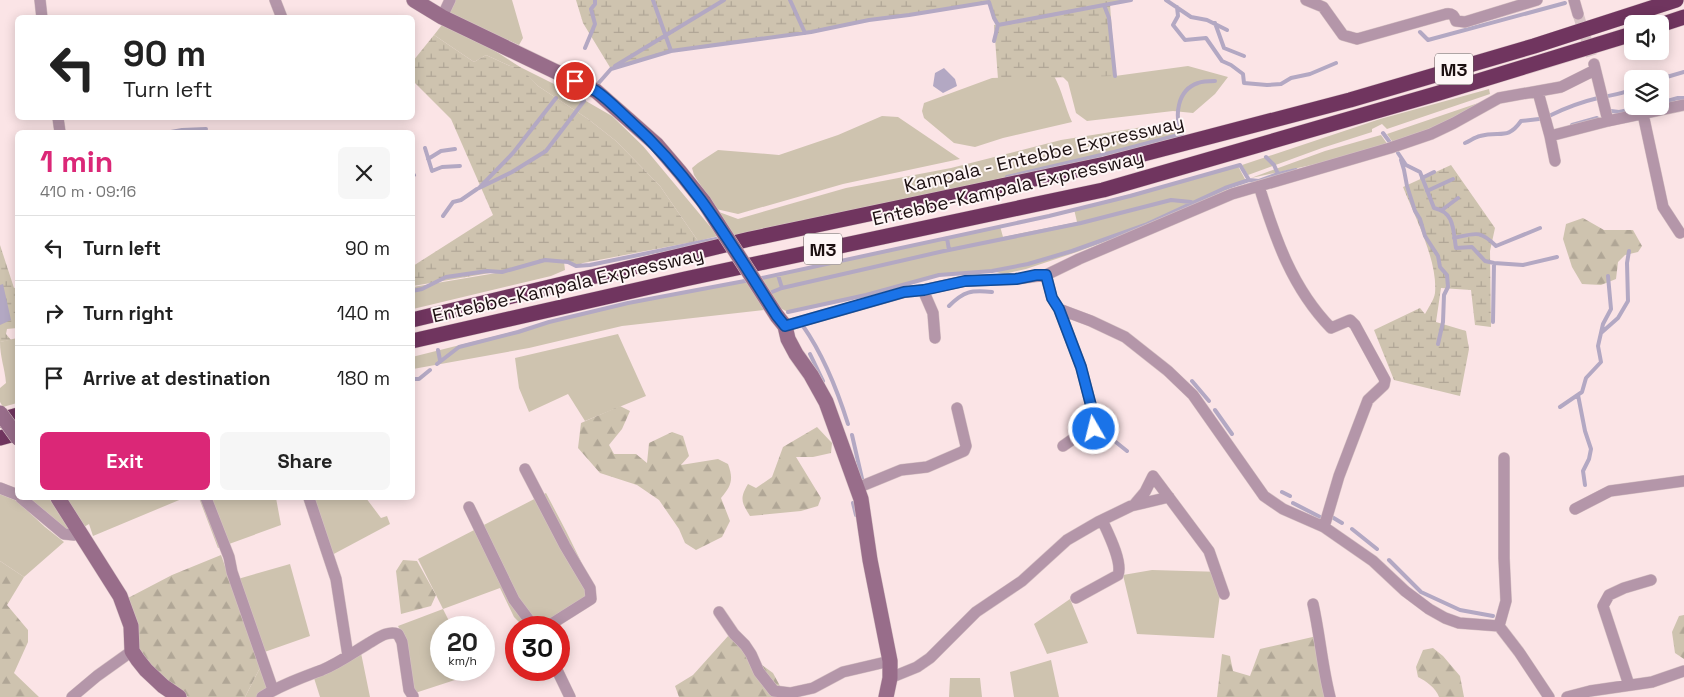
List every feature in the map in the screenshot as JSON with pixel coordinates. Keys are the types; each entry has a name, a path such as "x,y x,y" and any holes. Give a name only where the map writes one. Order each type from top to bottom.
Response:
{"highway":[{"name":"Kampala - Entebbe Expressway","path":"415,319 750,239 1114,162 1350,100 1534,46 1676,0"},
{"path":"1669,22 1684,17"},
{"name":"Entebbe-Kampala Expressway","path":"415,340 685,279 1103,190 1448,90 1624,36"},
{"path":"0,420 15,416"},
{"path":"0,438 15,434"}],"street":[{"path":"40,0 42,15"},
{"path":"275,0 281,15"},
{"path":"414,0 442,17 596,91 656,144 704,202 781,321 796,354 811,375 826,402 861,498 870,560 890,661 890,678 886,697"},
{"path":"442,17 450,0"},
{"path":"1306,0 1323,6 1343,35 1357,38 1450,13 1456,21 1465,22 1537,0"},
{"path":"1574,0 1578,14"},
{"path":"781,321 904,292 924,290 965,281 1016,279 1046,275 1224,197 1390,148 1430,134 1454,123 1498,98 1560,87 1594,67 1608,122"},
{"path":"1538,92 1555,161"},
{"path":"1669,109 1684,106"},
{"path":"1550,136 1638,115"},
{"path":"1642,115 1664,207 1680,233"},
{"path":"1259,186 1282,255 1306,296 1331,328 1350,320 1355,325 1384,380 1384,384 1368,400 1339,476 1324,527"},
{"path":"1046,275 1052,298 1059,309 1081,367 1094,417 1094,429 1083,437 1073,439 1063,446"},
{"path":"924,290 933,313 935,338"},
{"path":"1059,309 1125,337 1168,370 1193,395 1264,496 1283,510 1324,527 1373,561 1405,591 1444,618 1459,623 1499,626 1519,652 1548,697"},
{"path":"857,488 901,470 927,467 964,451 966,446 957,408"},
{"path":"0,412 15,434"},
{"path":"1499,626 1506,601 1504,458"},
{"path":"525,469 565,546 590,588 591,599 564,616"},
{"path":"1134,505 1145,492 1153,476 1209,551 1224,594"},
{"path":"1575,509 1610,490 1684,481"},
{"path":"0,488 15,494"},
{"path":"890,678 917,667 930,658 976,612 1022,581 1067,540 1102,520 1134,505 1169,497"},
{"path":"23,500 64,534 74,535 81,533"},
{"path":"59,500 120,596 131,626 132,651 146,670 163,686 179,697"},
{"path":"207,500 229,557 232,572 273,690"},
{"path":"310,500 336,579 348,656"},
{"path":"469,507 514,600 526,616"},
{"path":"1076,598 1118,575 1120,569 1112,541 1102,520"},
{"path":"1628,685 1603,606 1609,595 1624,588 1651,580"},
{"path":"1313,604 1322,667 1330,697"},
{"path":"719,612 734,634 745,645 751,654 758,672 774,691 790,693 813,688 843,672 890,661"},
{"path":"262,697 273,690 323,670 382,636 393,632 398,634 402,642 410,690 413,696"},
{"path":"72,697 132,651"},
{"path":"1567,697 1590,691 1652,682 1684,671"},
{"path":"563,681 570,697"}],"green space":[{"path":"454,0 512,0 523,38 519,45 450,15 451,3"},
{"path":"576,0 1131,0 1110,4 1115,76 998,79 994,25 998,24 989,2 869,20 810,32 671,51 611,69 583,23"},
{"path":"445,21 520,67 612,116 643,146 718,236 698,241 660,186 616,141 588,119 538,86 520,68 510,66 486,55 474,62 434,35"},
{"path":"434,35 474,62 486,55 510,66 520,67 538,86 588,119 616,141 660,186 698,241 583,263 576,266 567,262 548,260 502,272 415,286 415,265 493,215 451,119 415,83 415,59"},
{"path":"1188,66 1228,77 1215,94 1193,113 1173,111 1087,121 1076,113 1068,82 1062,76 1115,76"},
{"path":"1054,76 1072,122 1003,138 975,147 954,143 924,118 922,111 924,103 992,78"},
{"path":"1489,89 1490,94 1387,129 1382,124 1372,129 1372,132 1248,175 1242,165 1380,119"},
{"path":"1490,99 1431,130 1394,144 1387,134"},
{"path":"882,116 898,117 960,159 843,184 738,214 716,209 694,175 692,168 718,150 779,155 838,135"},
{"path":"1174,122 1180,134 1124,149 734,236 719,212 738,219 846,188 951,168 1061,140"},
{"path":"1381,135 1388,145 1330,161 1251,178 1325,151"},
{"path":"1451,165 1495,228 1490,251 1491,327 1475,325 1471,290 1441,288 1436,322 1466,331 1469,349 1460,396 1394,380 1374,330 1420,308 1425,314 1432,301 1435,293 1433,267 1425,239 1403,187"},
{"path":"1238,166 1246,181 1153,224 1026,269 1004,274 992,271 939,275 866,295 788,312 778,307 761,278 1000,226 1003,237 1077,222 1074,209"},
{"path":"1583,218 1604,230 1633,230 1642,246 1638,252 1625,255 1618,262 1616,279 1601,285 1582,284 1572,267 1563,239 1566,224"},
{"path":"0,245 15,288 15,328 7,329 6,334 11,340 0,342"},
{"path":"545,260 564,262 565,270 551,276 415,309 415,287 502,272"},
{"path":"747,281 764,310 622,326 529,348 415,369 415,356 628,303"},
{"path":"618,334 646,396 585,421 568,394 529,412 519,388 515,358"},
{"path":"15,338 15,404 3,407 0,402 0,388 6,383 0,342"},
{"path":"620,406 630,411 622,429 609,445 614,454 636,454 647,463 649,443 672,432 683,436 689,456 681,465 718,459 728,464 731,479 727,490 721,498 730,521 722,537 696,550 685,543 679,529 659,500 637,485 600,473 578,448 581,423"},
{"path":"817,427 832,443 831,453 813,457 796,457 821,498 818,506 801,511 750,516 743,501 743,493 748,484 756,488 772,477 783,447"},
{"path":"546,493 596,592 559,616 514,616 500,588 443,609 418,559"},
{"path":"0,494 17,501 64,542 24,577 0,561"},
{"path":"31,500 50,500 71,531 57,525"},
{"path":"66,500 179,500 93,536 89,524 84,527"},
{"path":"200,500 276,500 281,525 218,548"},
{"path":"312,500 368,500 381,518 387,516 390,524 330,556"},
{"path":"221,555 260,668 245,697 188,697 163,680 140,656 137,641 139,628 128,598 172,575"},
{"path":"403,560 417,561 436,595 431,606 401,614 396,571"},
{"path":"0,561 24,577 7,605 28,630 28,642 14,673 39,697 0,697"},
{"path":"290,564 310,636 256,655 231,581"},
{"path":"1152,570 1223,572 1214,638 1137,634 1123,575"},
{"path":"1070,599 1088,643 1047,654 1034,624"},
{"path":"443,609 446,616 430,616 430,681 452,681 412,694 406,642 398,626"},
{"path":"1684,615 1684,659 1675,653 1672,632 1679,616"},
{"path":"729,635 747,654 773,673 786,697 679,697 675,686 693,675"},
{"path":"1317,636 1328,697 1217,697 1222,654 1230,656 1233,671 1250,676 1260,649"},
{"path":"1433,648 1443,656 1460,676 1464,697 1439,697 1430,685 1418,677 1416,667 1423,650"},
{"path":"361,653 370,697 320,697 314,678"},
{"path":"1051,660 1059,697 1014,697 1010,672"},
{"path":"260,668 269,688 256,697 245,697"},
{"path":"950,678 980,678 982,697 949,697"}],"shaded area":[{"path":"944,68 955,79 957,86 943,93 933,86 935,73"},
{"path":"3,284 11,320 0,325 0,285"}],"waterway":[{"path":"585,48 595,24 591,9 595,4 595,0"},
{"path":"653,0 671,51"},
{"path":"615,66 724,0"},
{"path":"790,0 805,33"},
{"path":"1104,5 1131,0"},
{"path":"1166,0 1191,17 1207,20 1227,30"},
{"path":"596,86 611,69 671,51 811,32 869,20 989,2 998,25 1104,5 1109,18 1115,76"},
{"path":"1420,32 1428,40 1565,3"},
{"path":"1177,7 1178,16 1173,25 1185,40 1206,38 1222,61 1243,74 1244,83 1281,84 1291,78 1310,74 1336,63"},
{"path":"1215,23 1224,48 1244,56"},
{"path":"994,41 998,25"},
{"path":"1669,76 1684,72"},
{"path":"1007,177 1182,134 1178,119 1179,104 1182,97 1191,86 1202,82 1215,81"},
{"path":"1549,117 1579,103 1624,92"},
{"path":"480,187 513,153 556,98"},
{"path":"1669,100 1684,98"},
{"path":"443,216 453,202 461,200 477,189 512,172 546,151 584,101"},
{"path":"1611,111 1624,111"},
{"path":"1572,125 1597,118"},
{"path":"1465,143 1487,134 1507,133 1521,121 1539,119"},
{"path":"182,130 206,129"},
{"path":"1383,133 1389,141"},
{"path":"425,148 432,171 442,167 460,166"},
{"path":"428,159 441,151 455,149"},
{"path":"1398,153 1406,165 1420,172 1434,208 1441,210 1449,218 1452,223 1456,248 1472,247 1485,261 1494,263 1523,265 1557,257"},
{"path":"1266,157 1274,165 1278,174"},
{"path":"1401,160 1415,211 1420,219 1425,236 1438,256 1440,267 1447,275 1448,287 1444,295 1443,322 1438,344"},
{"path":"757,279 1049,216 1130,196 1240,165 1249,180"},
{"path":"788,312 866,295 939,275 992,271 1028,264 1072,251 1145,225 1225,188 1249,180 1259,181 1296,170"},
{"path":"1422,178 1434,172"},
{"path":"1427,191 1453,179"},
{"path":"1442,210 1458,198"},
{"path":"772,292 782,288 944,251 1081,223 1171,200 1191,202"},
{"path":"1454,238 1477,234 1486,237 1496,246 1540,228"},
{"path":"947,238 949,250"},
{"path":"415,290 446,277 487,271 502,272 545,260 568,262 576,266 590,265 716,239"},
{"path":"1601,333 1618,318 1628,301 1627,263 1629,251"},
{"path":"1493,322 1494,263"},
{"path":"778,275 782,288"},
{"path":"1560,407 1582,392 1586,378 1601,362 1598,346 1603,324 1611,309 1608,276"},
{"path":"437,364 459,347 549,322 628,303 750,280"},
{"path":"949,306 964,294 979,291 992,292"},
{"path":"803,326 829,373 848,424"},
{"path":"438,350 440,360"},
{"path":"810,354 823,381"},
{"path":"415,379 419,379 430,370"},
{"path":"1192,381 1209,401"},
{"path":"1578,395 1585,431 1591,449 1589,459 1583,471 1585,485"},
{"path":"1215,410 1232,434"},
{"path":"1100,411 1102,420"},
{"path":"1105,430 1108,435"},
{"path":"852,435 863,483"},
{"path":"1112,439 1127,451"},
{"path":"1282,492 1290,496"},
{"path":"853,503 856,515"},
{"path":"1293,503 1322,518"},
{"path":"1332,517 1342,523"},
{"path":"1352,529 1377,549"},
{"path":"1389,560 1421,592 1460,610 1493,616"}],"tunnel":[{"path":"1578,14 1594,64"}],"route":[{"path":"575,81 596,91 610,103 656,144 680,172 704,202 785,326 904,292 924,290 965,281 1016,279 1046,275 1052,298 1059,309 1081,367 1094,417 1094,429"}]}
